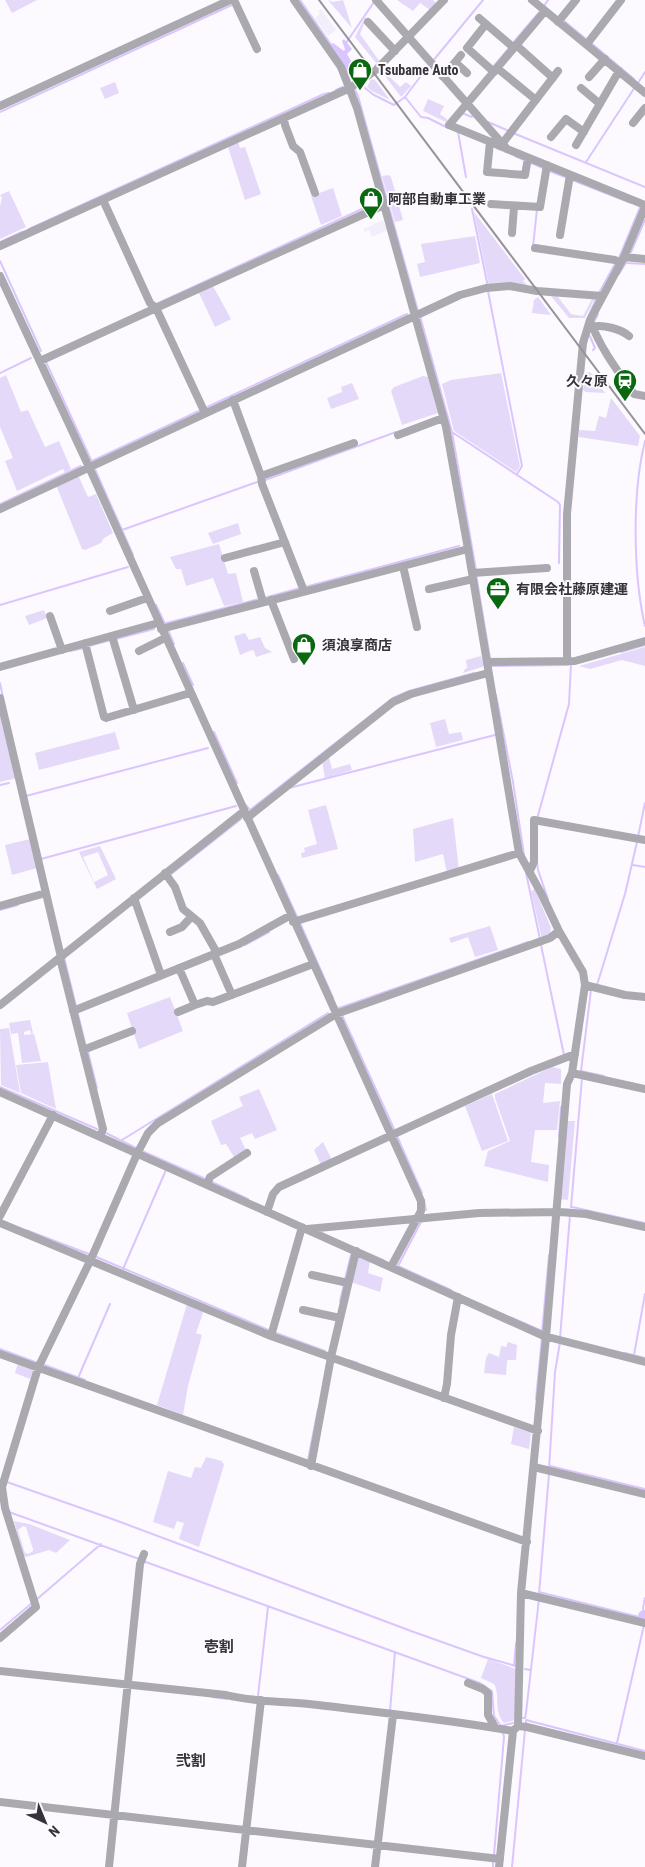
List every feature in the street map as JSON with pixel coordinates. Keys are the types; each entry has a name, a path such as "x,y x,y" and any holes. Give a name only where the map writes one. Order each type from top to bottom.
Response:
{"street":[{"path":"294,0 340,67 350,88 418,314 443,418 468,549 519,853 589,986 568,1056 578,1074 645,1089"},
{"path":"0,246 350,88 376,70 444,0"},
{"path":"532,0 560,19 588,42 645,93"},
{"path":"560,19 576,0"},
{"path":"588,42 621,0"},
{"path":"0,106 234,1 257,49"},
{"path":"377,1 443,77 463,106 505,146 527,160 643,205 620,261 599,295 583,344 567,514 567,661"},
{"path":"505,146 489,144 449,125 543,9"},
{"path":"479,18 513,46 555,75 512,132 505,146"},
{"path":"368,22 395,51"},
{"path":"486,24 466,48 536,100"},
{"path":"443,77 461,55"},
{"path":"589,77 605,59"},
{"path":"455,62 467,73"},
{"path":"576,145 619,71"},
{"path":"581,88 600,104"},
{"path":"633,123 645,108"},
{"path":"284,118 293,146 300,152 314,193"},
{"path":"551,137 566,119 584,132"},
{"path":"489,144 487,172 525,176 527,160"},
{"path":"491,204 514,207 540,207 546,168"},
{"path":"560,235 569,177"},
{"path":"103,200 203,410"},
{"path":"43,359 153,306 384,205"},
{"path":"512,233 514,207"},
{"path":"534,248 620,261 645,259"},
{"path":"0,276 43,359 92,466 147,598 163,627 190,693 245,815 295,919 336,1014 394,1134 421,1201 421,1211 418,1219 391,1267"},
{"path":"0,508 92,466 203,410 233,400 460,296 488,288 510,286 537,291 599,295"},
{"path":"591,324 625,332 629,336"},
{"path":"591,324 603,351 634,394 645,396"},
{"path":"233,400 303,588"},
{"path":"398,435 443,418"},
{"path":"262,479 354,443"},
{"path":"225,558 285,542"},
{"path":"0,667 112,636 163,627 267,601 303,588 403,566 468,549"},
{"path":"403,566 417,627"},
{"path":"429,589 473,576 546,568"},
{"path":"254,570 294,658"},
{"path":"110,611 147,598"},
{"path":"50,616 62,650"},
{"path":"112,636 134,710"},
{"path":"139,651 166,638"},
{"path":"0,1004 393,702 410,694 489,666 582,659 645,641"},
{"path":"85,643 104,718 190,693"},
{"path":"0,698 60,957 76,1010 83,1050 102,1129 100,1136"},
{"path":"530,871 534,862 532,824 534,820 640,839"},
{"path":"76,1010 161,975 180,970 295,919 519,853"},
{"path":"167,876 177,892 181,905 204,928 232,995"},
{"path":"0,906 46,896"},
{"path":"135,900 161,975"},
{"path":"170,932 182,927 191,917"},
{"path":"0,1638 36,1607 7,1512 2,1487 39,1365 92,1257 148,1133 158,1123 336,1014 550,938 559,931"},
{"path":"178,1012 207,1001 213,1002 313,964"},
{"path":"180,970 195,1005"},
{"path":"589,986 626,995 645,997"},
{"path":"83,1050 132,1031"},
{"path":"267,1212 273,1194 279,1187 568,1056"},
{"path":"0,1802 496,1861 511,1728 525,1541 534,1467 543,1336 567,1084 578,1074"},
{"path":"0,1092 543,1336 560,1342 645,1362"},
{"path":"53,1115 1,1221 272,1333 535,1431"},
{"path":"207,1185 210,1177 246,1153"},
{"path":"304,1228 480,1213 556,1212 586,1214 645,1227"},
{"path":"272,1333 304,1228"},
{"path":"311,1463 330,1355 356,1251"},
{"path":"312,1275 348,1283"},
{"path":"444,1398 451,1335 458,1297"},
{"path":"303,1310 340,1318"},
{"path":"0,1354 39,1365 525,1541"},
{"path":"534,1467 645,1494"},
{"path":"109,1867 112,1814 142,1558"},
{"path":"521,1593 644,1623"},
{"path":"0,1671 260,1703 511,1728 645,1756"},
{"path":"468,1683 488,1693 488,1715 511,1728"},
{"path":"242,1867 260,1703"},
{"path":"376,1867 393,1717"}],"shaded area":[{"path":"5,0 37,0 12,13"},
{"path":"328,0 333,2 343,0 352,28"},
{"path":"397,0 433,0 436,3 430,10 420,3 413,11"},
{"path":"321,9 336,30 328,36 315,18 320,14 318,11"},
{"path":"365,17 366,19 360,34 380,62 377,64 355,37"},
{"path":"344,39 352,49 347,54 360,76 355,81 351,79 330,45 333,43 344,51 342,41"},
{"path":"383,70 400,87 406,82 411,86 401,97 382,72"},
{"path":"371,79 375,80 390,100 367,87"},
{"path":"115,82 119,93 105,99 100,88"},
{"path":"428,99 444,106 440,114 448,120 446,122 423,111"},
{"path":"238,142 240,148 245,147 261,194 245,200 228,147"},
{"path":"389,175 403,220 395,222 382,176"},
{"path":"333,188 342,216 321,225 311,196"},
{"path":"9,191 26,227 0,239 0,206 2,198 0,195"},
{"path":"474,212 525,279 523,281 527,285 514,283 489,285"},
{"path":"383,220 388,230 372,237 369,230 365,232 363,229"},
{"path":"475,236 480,263 420,277 417,264 425,262 421,244"},
{"path":"213,286 231,319 215,327 198,291"},
{"path":"554,294 560,295 558,297 571,314 583,316 593,297 595,298 585,318 569,318 551,296"},
{"path":"538,297 551,315 532,313 534,300"},
{"path":"590,372 605,393 586,392 583,390 586,373"},
{"path":"501,373 520,466 516,472 454,431 442,384 451,380"},
{"path":"6,375 21,412 28,410 45,447 59,441 71,469 65,472 63,469 17,491 5,461 13,458 0,427 0,378"},
{"path":"423,376 428,377 438,413 402,425 391,391 394,387"},
{"path":"352,383 359,399 331,409 327,398 342,392 341,387"},
{"path":"611,398 640,436 638,446 579,437 579,430 595,431 599,416 606,418"},
{"path":"78,475 88,497 96,494 113,533 104,538 101,543 85,550 82,549 56,485"},
{"path":"238,523 241,534 213,544 208,533"},
{"path":"219,544 228,574 236,573 243,602 224,606 213,578 186,586 181,569 176,569 170,557"},
{"path":"44,610 47,618 29,625 25,616"},
{"path":"245,633 249,640 260,637 265,648 272,652 256,657 252,650 240,655 234,636"},
{"path":"645,647 645,666 622,660 590,669 579,666"},
{"path":"481,656 484,665 482,667 463,673 467,668 466,660"},
{"path":"0,708 17,778 0,782"},
{"path":"445,719 449,734 461,732 463,740 436,747 430,723"},
{"path":"115,732 120,749 39,770 35,753"},
{"path":"329,757 332,769 350,764 352,770 325,778 322,761"},
{"path":"326,805 338,849 302,858 301,853 305,852 304,848 317,844 308,810"},
{"path":"453,818 459,870 447,873 443,854 415,862 413,829"},
{"path":"30,839 37,868 12,875 5,845"},
{"path":"100,846 116,879 97,889 79,852","holes":["98,852 108,875 94,882 83,857"]},
{"path":"535,889 551,928 550,933 542,939 531,891"},
{"path":"490,926 498,950 475,957 468,937 451,943 449,938"},
{"path":"170,997 183,1031 139,1049 127,1013"},
{"path":"30,1020 33,1033 31,1034 30,1030 24,1032 24,1035 34,1034 41,1061 22,1063 18,1033 11,1034 9,1023"},
{"path":"9,1028 20,1093 1,1085 0,1029"},
{"path":"48,1062 56,1109 21,1093 16,1065"},
{"path":"552,1067 561,1069 561,1084 545,1083 543,1103 560,1101 557,1130 535,1130 531,1162 549,1165 548,1182 484,1166 488,1151 510,1141 495,1094"},
{"path":"259,1089 277,1130 255,1139 252,1133 240,1138 246,1150 234,1157 226,1144 221,1145 211,1121 243,1106 239,1097"},
{"path":"492,1094 508,1141 482,1151 465,1106"},
{"path":"566,1121 575,1121 568,1200 559,1199"},
{"path":"323,1142 332,1160 321,1165 314,1150"},
{"path":"360,1256 370,1261 368,1273 383,1278 380,1292 351,1282 356,1259"},
{"path":"187,1304 204,1310 196,1333 202,1335 188,1386 183,1415 157,1405"},
{"path":"508,1342 517,1345 516,1360 507,1361 506,1375 484,1373 486,1358 489,1353 499,1357 501,1346 506,1347"},
{"path":"18,1363 34,1368 30,1379 15,1373"},
{"path":"514,1427 531,1433 529,1449 511,1444"},
{"path":"206,1457 222,1461 224,1465 199,1547 179,1539 184,1523 177,1521 174,1529 153,1522 168,1471 191,1478 195,1467 201,1468"},
{"path":"14,1521 29,1524 70,1540 56,1553 49,1550 26,1557 23,1555","holes":["23,1526 26,1527 33,1549 28,1554 25,1553 18,1530"]},
{"path":"488,1659 516,1669 515,1720 504,1723 499,1713 494,1684 481,1678"}],"waterway":[{"path":"300,0 332,46"},
{"path":"432,62 483,0"},
{"path":"544,6 548,0"},
{"path":"346,43 374,2"},
{"path":"0,112 234,4"},
{"path":"512,44 541,10"},
{"path":"563,20 586,39"},
{"path":"590,42 634,79"},
{"path":"493,67 509,48"},
{"path":"405,97 429,65"},
{"path":"638,83 645,72"},
{"path":"336,90 345,86"},
{"path":"586,162 635,87"},
{"path":"365,88 394,105 405,97 421,117 428,118 448,128"},
{"path":"355,90 418,311"},
{"path":"29,229 329,93"},
{"path":"462,113 472,117"},
{"path":"488,122 509,131"},
{"path":"458,132 466,177"},
{"path":"513,133 645,187"},
{"path":"496,148 506,152"},
{"path":"515,156 524,160"},
{"path":"529,162 545,169"},
{"path":"549,171 568,178"},
{"path":"572,180 631,203"},
{"path":"154,305 375,203"},
{"path":"619,258 641,205"},
{"path":"472,209 488,287"},
{"path":"533,247 537,209"},
{"path":"631,252 645,220"},
{"path":"0,242 22,232"},
{"path":"0,261 41,351"},
{"path":"619,274 627,261"},
{"path":"599,293 616,262"},
{"path":"627,263 645,264"},
{"path":"488,291 522,466 517,474"},
{"path":"589,315 597,297"},
{"path":"205,408 407,314"},
{"path":"595,320 598,314"},
{"path":"420,316 452,432 476,570"},
{"path":"589,334 595,348 593,350"},
{"path":"0,373 31,358"},
{"path":"46,362 92,462"},
{"path":"92,461 201,410"},
{"path":"265,480 396,432"},
{"path":"452,432 558,502 560,505 559,563"},
{"path":"645,441 636,508 636,558 645,626"},
{"path":"0,504 81,466"},
{"path":"94,467 122,530"},
{"path":"133,555 122,530 260,481"},
{"path":"305,587 459,546"},
{"path":"0,605 128,567"},
{"path":"476,574 490,658"},
{"path":"264,598 300,588"},
{"path":"163,624 259,599"},
{"path":"156,605 165,624"},
{"path":"116,639 154,629"},
{"path":"168,630 174,644"},
{"path":"89,646 111,640"},
{"path":"621,652 645,645"},
{"path":"70,651 84,648"},
{"path":"183,663 193,685"},
{"path":"537,819 569,704 571,663"},
{"path":"491,666 568,665"},
{"path":"246,805 250,810 393,698 409,691 474,673"},
{"path":"0,683 3,698"},
{"path":"496,695 513,782 524,855"},
{"path":"214,732 237,783"},
{"path":"289,788 495,735"},
{"path":"26,796 208,748"},
{"path":"0,785 9,783"},
{"path":"638,837 645,803"},
{"path":"41,859 236,806"},
{"path":"170,875 241,819"},
{"path":"597,985 625,894 637,842"},
{"path":"537,863 548,899"},
{"path":"633,865 645,867"},
{"path":"526,873 540,939"},
{"path":"278,875 298,919"},
{"path":"0,910 18,905"},
{"path":"300,923 333,998"},
{"path":"245,945 269,932"},
{"path":"339,1008 528,942"},
{"path":"541,945 564,1055"},
{"path":"64,957 76,1006"},
{"path":"591,990 581,1071 604,1076"},
{"path":"77,1010 86,1047"},
{"path":"122,1140 328,1013"},
{"path":"342,1015 395,1131"},
{"path":"88,1052 97,1088"},
{"path":"571,1207 582,1078"},
{"path":"0,1087 97,1129"},
{"path":"559,1137 561,1107"},
{"path":"106,1133 136,1148"},
{"path":"397,1136 422,1193"},
{"path":"142,1151 208,1180"},
{"path":"123,1269 166,1170"},
{"path":"212,1182 248,1199"},
{"path":"424,1200 426,1210"},
{"path":"572,1207 645,1223"},
{"path":"560,1338 570,1215"},
{"path":"421,1222 398,1266 451,1290"},
{"path":"26,1230 89,1254"},
{"path":"358,1249 383,1260"},
{"path":"345,1279 351,1255"},
{"path":"542,1332 549,1255"},
{"path":"94,1256 271,1331"},
{"path":"340,1301 344,1284"},
{"path":"634,1355 645,1294"},
{"path":"78,1378 110,1304"},
{"path":"510,1317 542,1331"},
{"path":"276,1333 325,1351"},
{"path":"536,1399 542,1337"},
{"path":"549,1469 555,1372 560,1342"},
{"path":"0,1349 38,1363"},
{"path":"625,1353 645,1358"},
{"path":"348,1360 358,1363"},
{"path":"42,1364 85,1380"},
{"path":"308,1460 318,1409"},
{"path":"550,1466 645,1489"},
{"path":"539,1594 549,1474"},
{"path":"7,1482 115,1520 411,1631 484,1657 516,1666"},
{"path":"9,1512 139,1559"},
{"path":"36,1600 101,1544"},
{"path":"143,1561 480,1683 492,1691 494,1716 501,1726"},
{"path":"539,1592 639,1617 644,1616"},
{"path":"644,1620 643,1608 645,1598"},
{"path":"523,1718 525,1718 526,1713 539,1599"},
{"path":"0,1630 32,1603"},
{"path":"258,1696 268,1607"},
{"path":"617,1743 644,1625"},
{"path":"514,1666 516,1643"},
{"path":"390,1711 395,1652"},
{"path":"525,1669 530,1670"},
{"path":"212,1697 227,1699"},
{"path":"526,1720 645,1751"},
{"path":"526,1720 526,1725"},
{"path":"501,1726 513,1723"},
{"path":"512,1867 525,1730"},
{"path":"494,1855 503,1733"},
{"path":"493,1859 493,1867"}],"railway":[{"path":"319,0 645,434"}],"place":[{"name":"Tsubame Auto","path":"360,91"},
{"name":"阿部自動車工業","path":"371,220"},
{"name":"久々原","path":"625,402"},
{"name":"有限会社藤原建運","path":"498,610"},
{"name":"須浪享商店","path":"304,666"}],"district":[{"name":"壱割","path":"219,1647"},
{"name":"弐割","path":"191,1761"}]}
